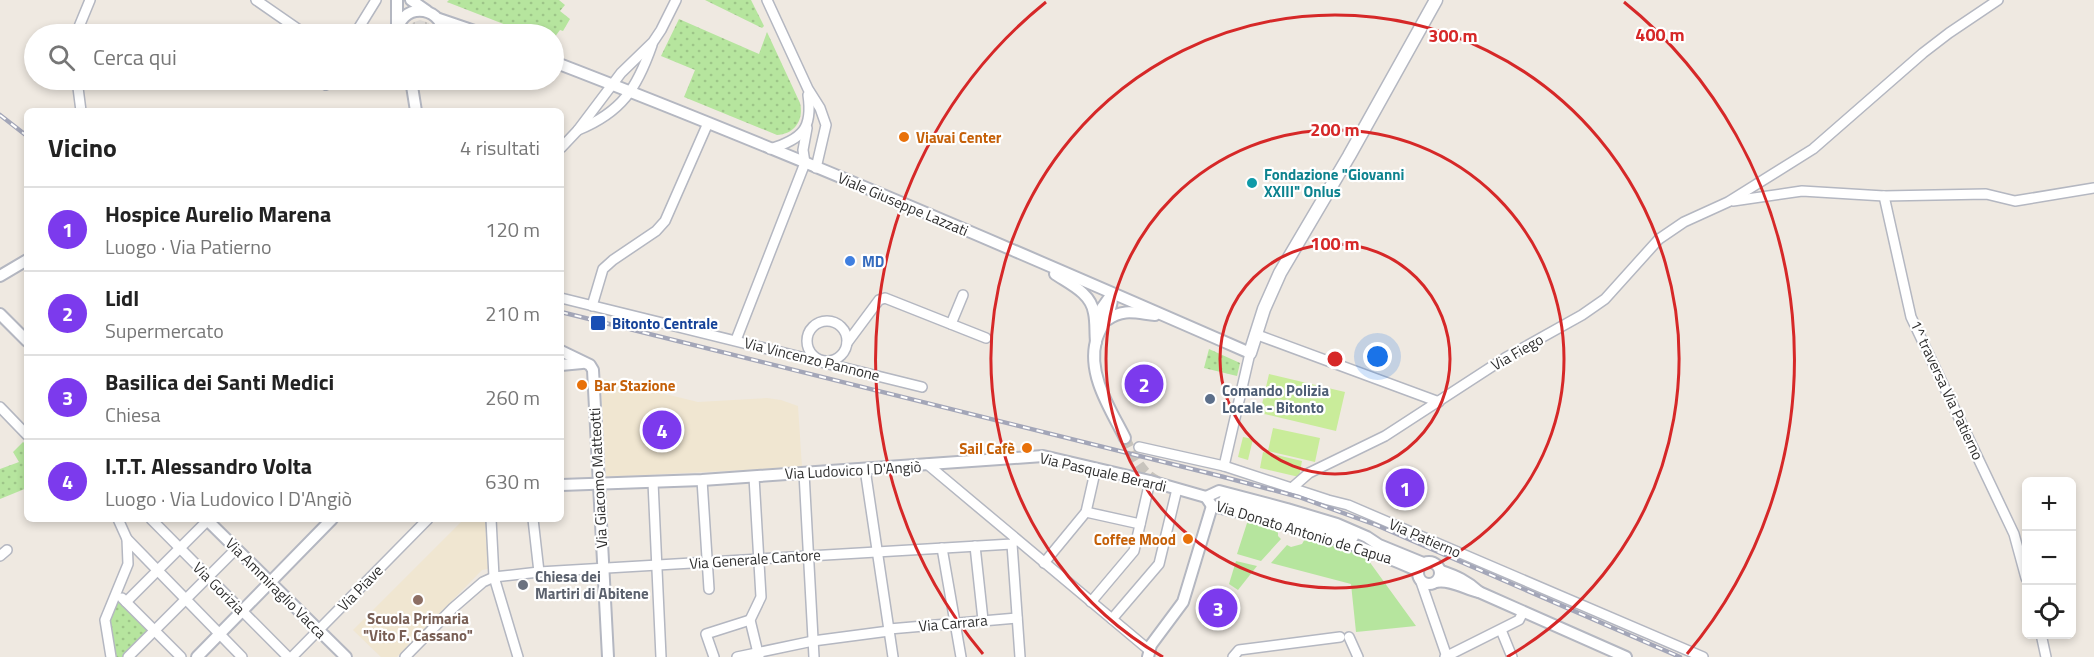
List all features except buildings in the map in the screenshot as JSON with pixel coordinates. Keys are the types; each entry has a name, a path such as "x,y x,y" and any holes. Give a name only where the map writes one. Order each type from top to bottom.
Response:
{"main road":[{"path":"1250,353 1269,295 1280,273 1436,0"}],"street":[{"path":"80,24 90,0"},
{"path":"256,0 291,24"},
{"path":"362,24 376,0"},
{"path":"397,0 397,24"},
{"path":"411,0 439,19 451,24"},
{"path":"564,145 578,130 611,84 653,42 662,30 676,0"},
{"path":"736,340 826,125 820,108 808,89 767,0"},
{"path":"1728,202 1813,149 1923,53 1998,0"},
{"path":"401,24 405,16 412,12 427,11"},
{"path":"439,19 442,24"},
{"path":"578,130 595,123 621,104 644,69 653,42"},
{"name":"Viale Giuseppe Lazzati","path":"564,66 810,165 1250,353"},
{"path":"808,89 810,119 803,150 810,165"},
{"path":"78,90 81,108"},
{"path":"414,90 416,108"},
{"path":"592,306 603,269 656,231 665,221 708,123"},
{"path":"770,149 796,138 807,128"},
{"path":"1728,202 1802,191 1884,196 1986,194 2015,201 2094,188"},
{"name":"1^ traversa Via Patierno","path":"1884,196 1911,317 2014,534 2022,563"},
{"name":"Via Fiego","path":"1293,488 1309,473 1385,436 1505,358 1582,315 1605,299 1659,239 1684,222 1728,202"},
{"path":"1034,259 1082,292 1090,301 1094,314 1097,377 1125,438"},
{"path":"0,276 24,262"},
{"path":"951,324 963,294"},
{"path":"1096,342 1098,318 1105,302 1113,294"},
{"path":"1096,342 1113,305 1113,294"},
{"path":"847,343 847,337 840,326 829,321 811,328 807,341 811,354 823,361 837,359 879,300 885,298 987,338"},
{"name":"Via Vincenzo Pannone","path":"564,299 922,387"},
{"path":"1105,321 1123,312 1164,315"},
{"path":"0,314 24,338"},
{"path":"1255,334 1438,402"},
{"path":"564,353 589,366"},
{"path":"1224,466 1250,353"},
{"path":"564,365 589,366"},
{"name":"Via Giacomo Matteotti","path":"589,366 599,484 608,657"},
{"path":"2,414 24,432"},
{"name":"Via Patierno","path":"1139,447 1224,466 1348,505 1703,657"},
{"name":"Via Pasquale Berardi","path":"927,464 1043,456 1176,489 1209,502"},
{"name":"Via Ludovico I D'Angiò","path":"564,486 754,477 927,464 1014,541 1112,619 1148,654"},
{"path":"865,468 893,657"},
{"path":"1044,563 1086,512 1096,468"},
{"path":"804,472 814,657"},
{"path":"754,477 761,597 750,620 758,654"},
{"path":"702,480 709,589"},
{"path":"653,482 661,657"},
{"path":"1091,602 1134,551 1150,482"},
{"path":"1112,619 1159,564 1176,489"},
{"name":"Via Donato Antonio de Capua","path":"1381,550 1367,537 1337,524 1287,509 1220,491 1209,502 1281,524 1381,550 1420,571 1430,584 1439,576 1453,575 1479,592 1609,654 1626,657"},
{"path":"1224,500 1340,534 1381,550"},
{"path":"1148,654 1183,602 1209,502"},
{"path":"1086,512 1140,524"},
{"path":"119,522 127,539 242,657"},
{"name":"Via Gorizia","path":"154,522 290,657"},
{"path":"126,602 204,522"},
{"name":"Via Ammiraglio Vacca","path":"210,522 346,657"},
{"path":"197,657 329,522"},
{"name":"Via Piave","path":"290,657 319,631 425,522"},
{"path":"491,522 494,577 518,657"},
{"path":"533,522 539,572"},
{"path":"111,657 105,620 128,564 127,539"},
{"path":"1014,541 1020,657"},
{"name":"Via Generale Cantore","path":"494,577 539,572 975,546 1014,541"},
{"path":"975,546 983,620"},
{"path":"942,548 961,657"},
{"path":"128,657 236,549"},
{"name":"Via Donato Antonio de Capua","path":"1420,571 1434,562 1439,576"},
{"path":"1420,571 1446,657 1520,620 1523,612"},
{"path":"405,657 476,586 494,577"},
{"path":"117,592 181,657"},
{"name":"Via Carrara","path":"737,657 813,641 889,630 1017,618"},
{"path":"714,657 706,634 750,620"},
{"path":"1501,630 1512,657"},
{"path":"1239,655 1344,637 1358,657"},
{"path":"2042,639 2046,657"}],"shaded area":[{"path":"420,20 429,24 412,24"},
{"path":"604,379 698,402 767,398 798,406 802,467 606,477 601,381"},
{"name":"Scuola Primaria \"Vito F. Cassano\"","path":"461,522 485,522 488,569 482,570 397,657 381,657 353,630"}],"green space":[{"path":"449,0 559,0 565,5 560,11 570,19 564,29 564,24 503,24 447,2"},
{"path":"705,0 751,0 764,26 762,28"},
{"path":"679,19 759,54 767,32 800,103 801,115 797,125 789,132 777,135 684,97 695,70 661,56"},
{"path":"1209,349 1240,363 1237,376 1204,368"},
{"path":"1269,374 1345,392 1336,431 1260,413"},
{"path":"1273,428 1320,438 1315,462 1268,451"},
{"path":"1243,437 1253,439 1248,460 1238,457"},
{"path":"24,443 24,489 0,499 0,469 19,462 13,452"},
{"path":"1263,452 1302,461 1299,477 1260,468"},
{"path":"1248,520 1278,526 1278,536 1281,539 1261,561 1237,554"},
{"path":"1306,537 1366,557 1416,626 1356,632 1351,584 1271,563 1287,545 1291,547 1302,544"},
{"path":"1236,561 1257,566 1238,590 1229,584"},
{"path":"117,598 149,630 122,657 117,657 111,633 112,614"}],"tunnel":[{"path":"1125,438 1143,469 1153,479 1160,482"}],"railway":[{"path":"0,115 24,134"},
{"path":"564,313 1299,497 1376,525 1680,657"}],"place":[{"name":"Viavai Center","path":"904,137"},
{"name":"Fondazione \"Giovanni XXIII\" Onlus","path":"1252,183"},
{"name":"MD","path":"850,261"},
{"name":"Bitonto Centrale","path":"598,323"},
{"name":"Lidl","path":"1144,384"},
{"name":"Bar Stazione","path":"582,385"},
{"name":"Comando Polizia Locale - Bitonto","path":"1210,399"},
{"name":"I.T.T. Alessandro Volta","path":"662,430"},
{"name":"Sail Cafè","path":"1027,448"},
{"name":"Hospice Aurelio Marena","path":"1405,488"},
{"name":"Coffee Mood","path":"1188,539"},
{"name":"Chiesa dei Martiri di Abitene","path":"523,585"},
{"name":"Scuola Primaria \"Vito F. Cassano\"","path":"418,600"},
{"name":"Basilica dei Santi Medici","path":"1218,608"}]}
